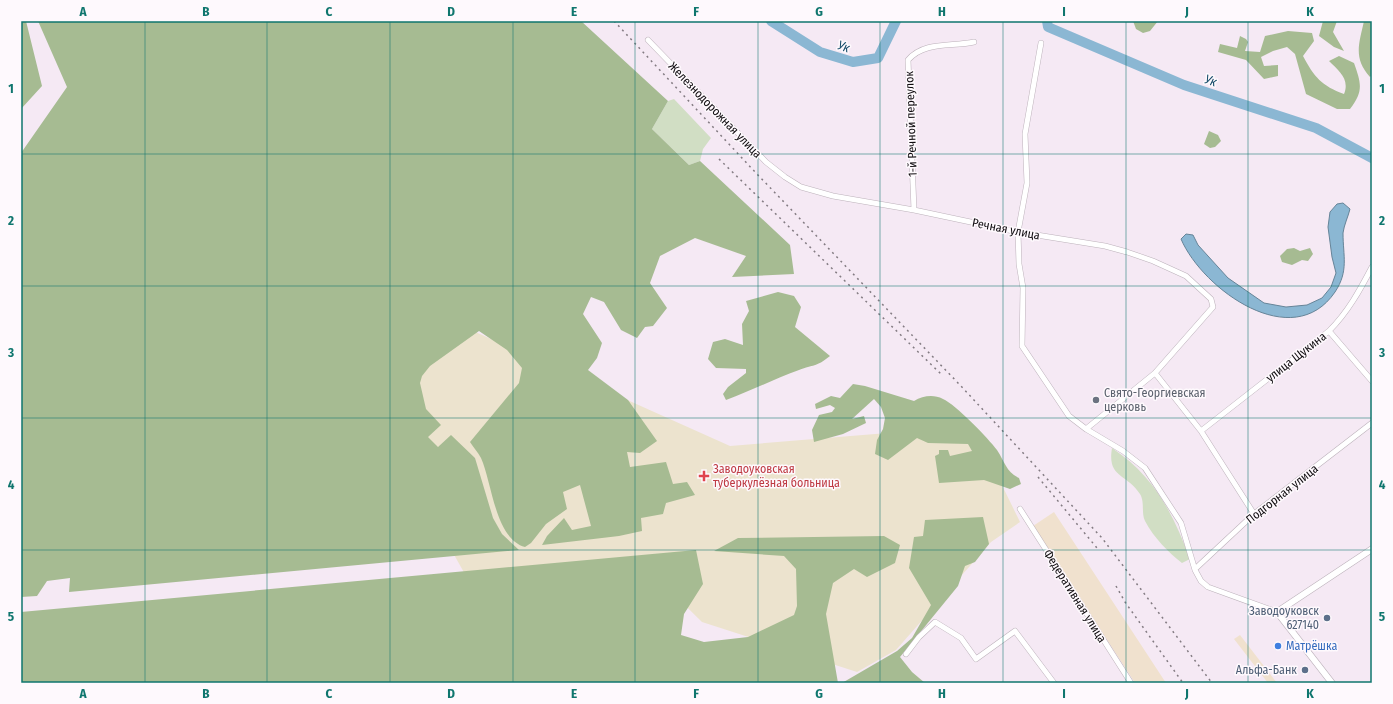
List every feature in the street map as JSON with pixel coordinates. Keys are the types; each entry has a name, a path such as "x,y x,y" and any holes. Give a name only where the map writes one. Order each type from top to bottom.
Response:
{"street":[{"name":"Железнодорожная улица","path":"648,40 766,162 784,177"},
{"name":"1-й Речной переулок","path":"914,210 908,60 919,51 942,45 974,42"},
{"path":"1041,43 1025,134 1027,184 1018,232 1019,264 1023,288 1022,346 1069,416 1086,429 1123,451 1146,468 1181,523 1195,569 1201,581 1208,587 1277,612 1332,683"},
{"name":"Речная улица","path":"784,177 801,187 833,196 914,210 1018,232 1104,246 1153,261 1186,276 1210,299 1213,307 1155,373"},
{"name":"улица Щукина","path":"1201,431 1329,331 1344,316 1356,298 1372,267"},
{"path":"1329,331 1372,381"},
{"path":"1086,429 1155,373 1201,431 1254,514"},
{"name":"Подгорная улица","path":"1195,569 1254,514 1372,423"},
{"name":"Федеративная улица","path":"1020,509 1131,683"},
{"path":"1277,612 1372,549"},
{"path":"906,654 919,637 935,622 961,638 976,659 1015,631 1054,683"}],"shaded area":[{"name":"Заводоуковская туберкулёзная больница","path":"451,321 730,446 973,426 1020,522 991,542 896,650 857,672 702,622 639,560 466,576 367,400"},
{"path":"1054,512 1166,683 1135,683 1033,526"},
{"path":"1240,635 1277,683 1268,683 1234,639"}],"green space":[{"path":"21,21 26,21 42,86 21,109"},
{"path":"38,21 581,21 668,101 652,129 689,165 700,161 790,245 794,274 732,277 746,256 695,238 660,256 650,283 667,308 653,326 645,327 637,338 621,330 604,302 591,297 583,314 602,343 597,358 588,370 628,400 657,441 640,453 627,452 630,467 666,462 673,484 687,482 695,495 666,503 663,514 641,518 642,531 619,536 542,545 547,536 564,518 572,530 591,526 580,485 563,492 567,509 546,524 531,543 525,547 515,542 507,533 501,522 485,468 481,458 470,442 519,383 522,368 507,350 479,331 430,366 422,376 420,383 426,409 441,425 428,437 438,447 451,435 475,458 493,518 502,534 519,550 69,592 70,578 47,581 37,596 21,597 21,153 67,87"},
{"path":"1133,21 1158,21 1150,31 1143,33 1136,29"},
{"path":"1323,21 1337,21 1333,32 1344,51 1334,47 1319,36"},
{"path":"1364,21 1372,21 1372,75 1370,77 1359,57 1359,44"},
{"path":"1288,31 1312,33 1314,41 1303,56 1319,80 1336,91 1344,94 1346,84 1345,80 1329,61 1339,56 1354,63 1360,82 1360,87 1358,97 1350,109 1337,109 1306,94 1295,54 1287,47 1273,51 1261,57 1264,66 1278,65 1278,76 1264,79 1246,60 1218,52 1220,44 1237,48 1240,36 1248,42 1245,51 1260,52 1265,36"},
{"path":"674,99 711,138 703,149 700,161 689,165 652,129 668,101"},
{"path":"1209,131 1218,135 1221,141 1215,147 1210,148 1204,144"},
{"path":"1294,248 1300,251 1310,248 1313,254 1308,261 1302,260 1292,265 1282,262 1280,256 1287,249"},
{"path":"778,292 794,296 801,307 795,327 830,356 818,364 804,368 726,400 723,394 728,387 746,373 746,369 716,368 708,359 713,342 725,339 743,345 742,324 749,311 746,301"},
{"path":"853,384 865,386 914,401 932,396 943,399 972,422 997,450 1008,470 1019,478 1021,484 1010,489 984,480 939,483 935,456 939,454 939,450 948,450 950,456 972,451 968,444 928,443 917,438 888,460 875,454 877,440 883,429 885,418 881,407 874,399 852,419 864,416 866,423 843,434 814,442 812,430 819,415 832,412 835,408 830,405 816,409 815,404 831,396 840,398"},
{"path":"1112,448 1127,459 1151,483 1177,526 1190,559 1182,563 1157,539 1145,521 1140,494 1135,487 1115,470 1112,465"},
{"path":"983,517 989,544 975,562 965,566 958,586 900,657 912,672 925,683 842,683 897,651 912,638 931,605 909,568 914,537 923,536 925,520"},
{"path":"884,536 900,545 895,563 867,577 854,569 833,583 826,614 838,683 21,683 21,612 696,550 703,584 684,614 681,635 704,642 748,637 794,615 797,606 796,569 784,556 714,551 738,538"}],"water":[{"path":"1343,203 1350,209 1343,233 1344,270 1342,277 1335,292 1317,310 1296,317 1274,316 1250,308 1228,295 1208,278 1192,258 1181,239 1186,234 1193,235 1198,245 1228,278 1264,303 1286,307 1307,305 1322,298 1331,287 1336,273 1328,227 1330,212 1337,204"}],"waterway":[{"name":"Ук","path":"771,21 820,52 853,62 878,58 896,21"},
{"name":"Ук","path":"1047,21 1048,27 1184,85 1316,128 1372,158"}],"railway":[{"path":"614,21 756,173 960,385 1102,538 1212,683"},
{"path":"719,159 942,375"},
{"path":"1038,477 1097,548"},
{"path":"1116,586 1125,602 1183,683"}],"place":[{"name":"Свято-Георгиевская церковь","path":"1096,400"},
{"name":"Заводоуковская туберкулёзная больница","path":"704,476"},
{"name":"Заводоуковск 627140","path":"1327,618"},
{"name":"Матрёшка","path":"1278,646"},
{"name":"Альфа-Банк","path":"1305,670"}]}
